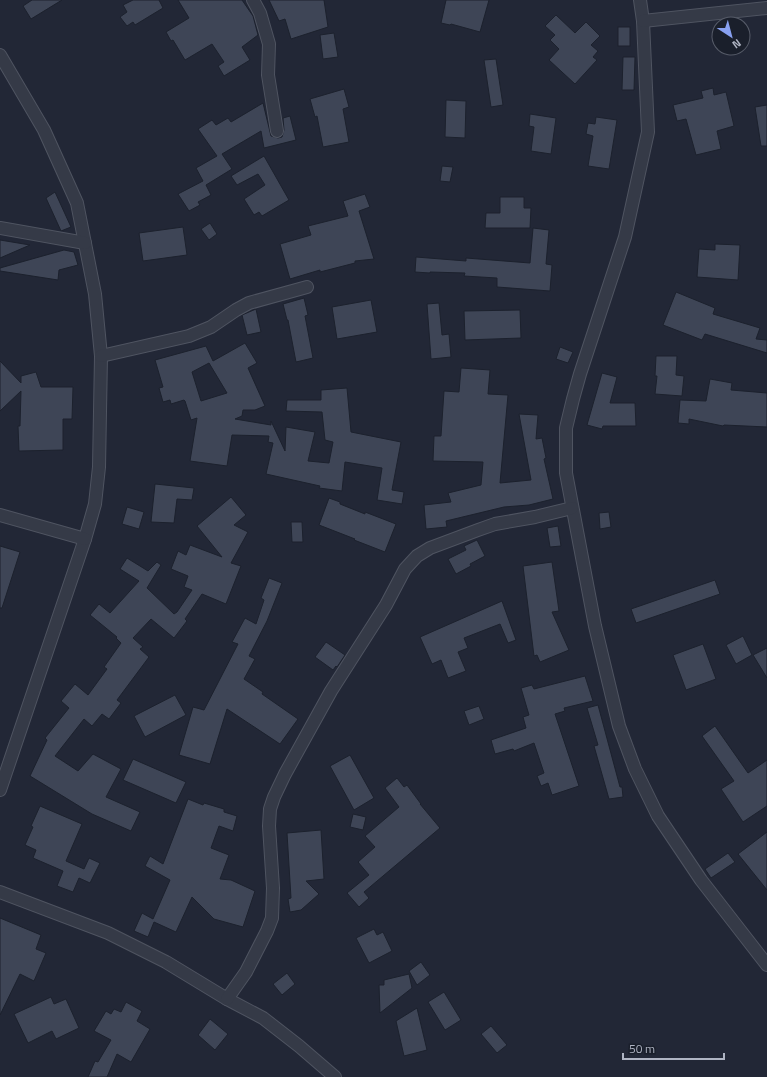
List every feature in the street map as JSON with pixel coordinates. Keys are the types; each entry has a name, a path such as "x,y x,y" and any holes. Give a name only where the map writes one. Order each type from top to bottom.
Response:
{"street":[{"path":"252,0 260,13 269,44 268,75 277,130"},
{"path":"640,0 643,21 648,132 625,237 580,374 566,428 566,473 596,626 619,726 635,770 658,816 700,880 767,964"},
{"path":"643,21 767,8"},
{"path":"0,55 44,130 77,203 96,294 101,356 99,467 94,504 85,539 0,790"},
{"path":"0,228 85,243"},
{"path":"101,356 189,336 210,327 236,310 250,303 307,287"},
{"path":"227,999 246,972 272,918 273,888 269,826 270,809 274,797 285,774 331,691 386,605 405,569 417,556 430,548 478,530 495,524 535,517 572,508"},
{"path":"0,515 85,539"},
{"path":"0,892 108,933 166,962 227,999 263,1018 335,1077"}],"building":[{"path":"32,0 62,0 31,19 23,6"},
{"path":"133,0 159,0 163,8 135,25 133,22 127,26 120,17 127,12 123,5"},
{"path":"178,0 242,0 253,16 258,35 242,47 250,60 224,76 218,66 224,62 212,44 185,60 173,40 171,41 166,32 189,18"},
{"path":"269,0 324,0 328,27 291,39 285,19 279,21"},
{"path":"446,0 489,0 480,32 451,24 441,23"},
{"path":"556,15 575,33 586,22 600,36 591,45 598,51 593,57 597,60 575,84 549,60 559,49 550,40 555,35 545,26"},
{"path":"618,27 630,27 630,46 618,46"},
{"path":"334,33 338,57 323,59 320,35"},
{"path":"623,57 635,57 634,90 622,90"},
{"path":"496,59 503,105 491,107 484,60"},
{"path":"713,88 714,95 726,92 734,126 717,131 721,149 696,155 686,119 677,121 673,105 703,98 701,91"},
{"path":"344,89 349,107 343,109 349,142 323,147 317,116 315,117 310,99"},
{"path":"446,100 466,101 465,138 445,137"},
{"path":"263,103 271,136 278,138 282,137 284,130 283,118 290,116 296,140 264,148 261,131 222,154 232,169 206,185 211,195 198,202 200,205 189,211 178,194 203,181 196,168 217,156 198,129 212,120 216,125 228,118 231,122"},
{"path":"767,105 767,146 761,146 755,107"},
{"path":"530,114 556,118 551,154 531,151 534,127 529,126"},
{"path":"596,117 617,120 609,169 588,166 593,136 586,134 588,123 595,124"},
{"path":"264,156 289,200 262,216 259,212 254,215 244,199 265,185 258,174 237,185 231,176"},
{"path":"442,166 453,167 450,182 440,181"},
{"path":"55,192 71,227 61,231 46,198"},
{"path":"365,194 370,207 359,211 374,259 355,261 355,263 320,272 320,270 290,279 280,244 311,235 308,226 348,216 343,201"},
{"path":"500,197 524,197 524,208 531,208 530,228 485,228 486,213 500,213"},
{"path":"210,223 217,234 209,240 201,229"},
{"path":"183,227 187,255 143,261 139,233"},
{"path":"533,228 549,230 546,264 552,265 550,291 497,287 497,278 464,276 465,273 415,272 416,257 466,261 466,258 530,263"},
{"path":"0,240 30,245 0,258"},
{"path":"715,244 740,245 738,280 697,277 699,249 715,250"},
{"path":"64,250 74,252 78,265 59,270 58,280 0,271 0,268"},
{"path":"676,292 715,308 713,314 760,328 756,339 767,340 767,353 705,334 702,340 663,325"},
{"path":"304,298 308,315 305,316 313,358 296,362 288,320 283,304"},
{"path":"371,300 377,332 337,339 332,307"},
{"path":"439,303 442,335 449,334 451,357 431,359 427,304"},
{"path":"256,309 261,332 247,335 242,315"},
{"path":"520,310 521,338 465,340 464,311"},
{"path":"245,343 257,363 248,368 265,406 255,410 243,410 242,416 235,419 271,425 271,421 285,451 286,427 315,432 308,461 329,463 333,442 325,440 322,412 286,411 287,400 321,400 321,390 347,388 351,432 401,442 392,490 404,492 402,504 377,500 382,468 345,462 342,491 319,488 320,486 266,474 273,443 268,442 269,436 232,435 227,466 190,461 197,418 191,420 184,400 171,404 170,400 163,402 159,388 163,387 155,360 206,346 213,361","holes":["209,363 227,393 201,401 192,372"]},
{"path":"560,347 573,352 568,363 556,359"},
{"path":"656,356 677,356 676,375 684,376 682,396 655,394 657,376 655,376"},
{"path":"0,361 21,383 21,376 36,372 41,387 73,387 72,419 63,419 63,450 19,451 18,426 20,426 21,391 0,411"},
{"path":"461,368 490,370 488,394 508,395 500,483 531,480 519,414 538,415 536,439 542,438 546,458 544,459 553,499 529,505 504,507 446,521 447,527 426,529 424,505 451,502 448,493 481,485 483,462 433,461 434,436 441,436 444,391 459,392"},
{"path":"602,373 617,377 610,403 635,403 636,426 603,426 602,429 587,425"},
{"path":"710,379 732,383 731,390 767,393 767,427 723,426 689,419 689,424 678,423 680,400 706,401"},
{"path":"155,484 194,488 192,500 177,499 174,523 151,522"},
{"path":"231,497 246,515 234,525 248,532 231,563 241,566 226,604 202,594 185,619 187,621 174,638 151,619 133,638 143,647 140,649 149,657 117,700 121,703 109,719 102,714 92,726 84,719 55,756 78,771 93,754 121,769 106,797 140,812 131,831 92,814 30,776 47,740 45,738 69,708 61,701 75,684 88,695 107,669 104,667 121,643 116,638 117,637 90,615 99,604 110,613 139,581 120,569 127,558 148,571 157,562 161,565 147,588 174,614 192,590 184,587 188,576 171,569 178,551 186,555 190,545 222,557 197,526"},
{"path":"329,498 365,514 365,512 396,524 385,552 319,525"},
{"path":"127,507 144,512 139,529 122,524"},
{"path":"609,512 611,527 600,529 599,513"},
{"path":"291,522 302,522 303,542 292,542"},
{"path":"558,526 561,546 550,547 547,528"},
{"path":"477,540 485,556 456,574 448,559 466,550 464,546"},
{"path":"0,546 20,552 2,608 0,608"},
{"path":"552,562 559,611 552,612 569,650 540,662 537,655 534,656 523,566"},
{"path":"269,578 282,583 267,621 249,656 255,659 244,679 263,692 262,694 298,719 280,744 227,709 210,764 179,755 193,707 204,710 238,644 232,642 245,618 256,624 264,600 261,598"},
{"path":"715,580 720,594 636,623 631,609"},
{"path":"502,601 516,640 508,643 500,624 464,638 468,648 458,652 466,671 448,678 441,660 432,664 420,637"},
{"path":"743,636 752,655 736,664 726,645"},
{"path":"326,642 345,655 337,667 336,666 333,670 315,657"},
{"path":"703,644 716,679 686,690 673,655"},
{"path":"767,648 767,678 753,655"},
{"path":"585,676 593,701 564,708 565,711 555,714 579,786 552,795 548,783 541,786 537,776 544,773 534,743 514,751 513,749 495,754 491,740 526,728 523,717 529,715 521,688 532,685 534,689"},
{"path":"175,695 186,715 145,737 134,716"},
{"path":"598,705 620,787 622,787 623,797 609,799 594,746 598,745 587,708"},
{"path":"479,706 484,719 469,725 464,711"},
{"path":"715,726 748,773 767,760 767,806 743,822 721,789 734,781 702,736"},
{"path":"350,755 374,798 354,810 330,766"},
{"path":"133,759 186,782 176,803 123,780"},
{"path":"397,778 404,787 407,785 420,804 440,828 364,892 369,898 359,907 347,893 369,875 358,862 375,847 365,836 399,807 385,788"},
{"path":"188,799 203,805 204,803 224,809 224,812 237,816 233,831 219,826 211,848 229,855 220,879 231,880 255,891 243,927 214,919 192,897 176,932 154,922 148,937 134,931 142,913 153,919 170,880 145,866 150,856 163,864"},
{"path":"40,806 82,824 66,861 84,869 89,858 100,863 90,883 79,878 73,892 57,886 63,871 33,858 36,850 25,845 33,827 31,826"},
{"path":"353,814 366,817 363,830 350,827"},
{"path":"321,830 324,879 306,881 319,894 301,910 290,912 288,899 291,898 287,833"},
{"path":"767,832 767,890 738,854"},
{"path":"728,853 735,862 711,878 705,869"},
{"path":"0,918 41,935 36,949 46,953 34,981 20,974 0,1015"},
{"path":"374,929 377,935 383,932 392,951 369,963 356,938"},
{"path":"421,962 430,975 417,985 409,971"},
{"path":"287,973 295,984 282,995 273,984"},
{"path":"409,974 412,988 380,1013 379,985 384,985 384,980"},
{"path":"444,992 461,1020 445,1030 428,1002"},
{"path":"51,997 54,1004 66,999 79,1028 56,1039 52,1031 28,1043 14,1014"},
{"path":"126,1002 142,1011 137,1021 150,1029 131,1062 117,1054 107,1077 88,1077 95,1061 98,1062 111,1040 94,1031 106,1011 111,1014 114,1009 121,1012"},
{"path":"417,1008 427,1050 404,1056 396,1021"},
{"path":"210,1019 228,1034 215,1050 198,1035"},
{"path":"491,1026 507,1045 497,1053 481,1034"}]}
